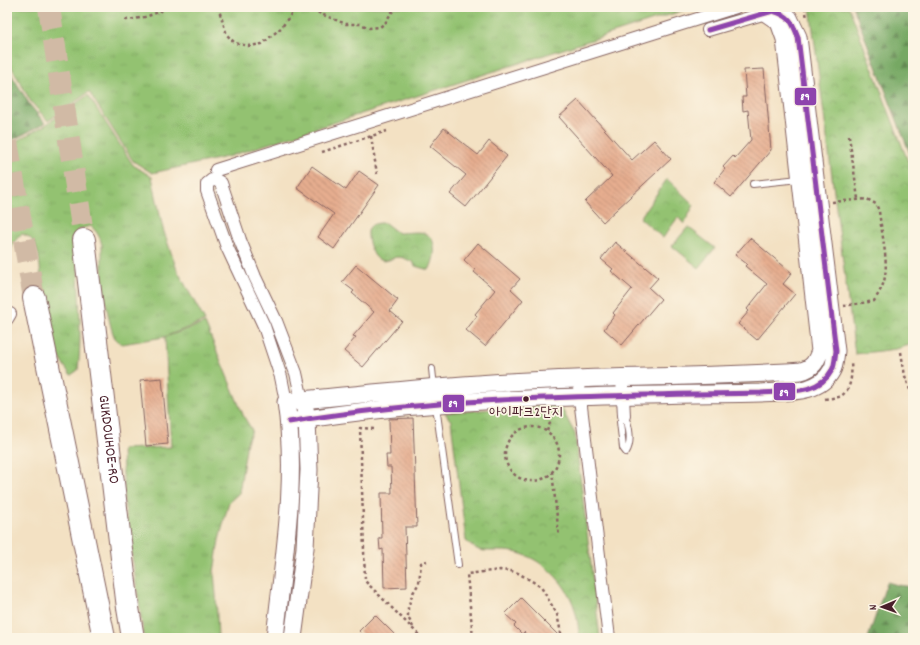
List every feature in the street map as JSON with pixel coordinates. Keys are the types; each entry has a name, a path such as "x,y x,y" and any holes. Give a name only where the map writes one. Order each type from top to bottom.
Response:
{"highway":[{"name":"GUKDOUHOE-RO","path":"84,240 128,608 133,638"},
{"path":"34,298 104,638"}],"street":[{"path":"216,170 736,7"},
{"path":"289,422 341,414 435,396 578,379 760,374 801,371 814,365 820,351 798,37 790,18 784,14 773,11 708,30"},
{"path":"294,401 435,396 623,396 794,391 812,388 825,380 833,368 836,351 808,178"},
{"path":"275,638 287,546 290,471 289,422 294,401 296,373 276,321 255,277 240,240 221,183 219,181 212,180 207,184 207,191 227,247 264,326 281,377 294,401 307,419 308,457 305,548 293,638"},
{"path":"622,378 624,416"},
{"path":"578,379 609,638"},
{"path":"308,457 316,434 323,425 341,414"}],"lane":[{"path":"753,184 808,178"},
{"path":"432,369 458,565"},
{"path":"624,416 628,422 630,447 626,452 622,448 620,422 624,416"}],"path":[{"path":"125,20 137,19 155,14 168,7"},
{"path":"218,7 227,35 235,43 248,46 262,44 282,27 291,14 300,7"},
{"path":"306,7 346,24 361,24 369,28 380,27 386,22 390,13 398,7"},
{"path":"805,7 807,23"},
{"path":"371,136 377,174"},
{"path":"849,136 858,199"},
{"path":"830,202 867,199 876,204 879,211 886,266 885,275 879,293 874,301 844,306"},
{"path":"843,299 845,314"},
{"path":"901,352 905,376 913,398"},
{"path":"820,399 840,396 846,392 850,385 852,371 850,356"},
{"path":"547,431 550,422 550,409"},
{"path":"526,427 535,427 547,431 551,435 557,442 559,451 559,460 552,471 543,478 526,480 512,471 508,464 506,455 507,446 517,431 526,427"},
{"path":"374,429 360,428 365,581 422,638"},
{"path":"552,471 559,536"},
{"path":"414,630 408,617 408,607 413,593 419,583 421,563 427,561"},
{"path":"472,638 467,574 500,570 518,573 541,587 556,614 562,638"}],"green space":[{"path":"7,7 694,7 227,157 152,173 133,161 89,92 48,121 31,102 7,59"},
{"path":"810,7 849,7 911,169 913,178 913,344 896,349 855,354"},
{"path":"853,7 913,7 913,162"},
{"path":"7,67 30,105 45,123 7,143"},
{"path":"88,95 133,165 152,177 163,229 177,270 205,321 164,337 122,344 120,343 115,338 108,315 103,283 101,241 96,231 91,226 79,229 76,244 78,263 80,344 78,370 71,375 59,356 50,332 42,296 40,262 37,250 31,239 22,234 13,245 11,251 9,264 10,286 7,287 7,146 47,124"},
{"path":"667,179 694,205 684,224 678,217 663,238 640,218"},
{"path":"385,223 398,233 419,232 424,233 432,239 434,244 434,255 429,270 415,266 413,262 402,258 396,257 383,261 374,255 368,240 368,230 373,225"},
{"path":"688,227 715,248 699,268 672,246"},
{"path":"205,323 244,417 252,430 247,442 239,493 229,502 219,540 214,572 218,638 144,638 124,501 122,449 171,447 165,337"},
{"path":"554,404 562,409 575,434 600,638 580,638 576,613 566,590 552,572 543,565 533,559 513,552 479,550 466,541 451,421 445,413"},
{"path":"887,582 913,587 913,638 868,638"}],"building":[{"path":"764,69 771,150 731,197 714,182 725,169 723,167 733,156 735,158 751,140 748,110 743,111 742,97 746,97 744,70"},
{"path":"578,100 632,160 654,140 671,159 603,222 585,202 612,176 559,117"},
{"path":"444,128 478,155 489,141 507,156 466,207 450,194 466,175 430,146"},
{"path":"312,166 346,190 359,171 379,185 334,249 318,237 334,214 297,188"},
{"path":"750,238 792,273 783,284 795,294 757,340 738,324 749,311 747,309 767,284 745,266 747,264 735,255"},
{"path":"615,242 658,278 649,288 661,299 622,345 604,329 615,315 613,313 632,289 611,271 613,269 601,259"},
{"path":"478,243 520,279 511,289 523,300 485,346 466,330 477,316 475,314 495,290 474,272 475,270 464,260"},
{"path":"356,265 398,300 390,311 402,321 363,367 344,351 356,337 353,336 374,312 352,293 354,291 342,282"},
{"path":"162,378 168,444 146,446 140,380"},
{"path":"413,418 417,527 405,527 407,587 384,588 383,549 380,550 379,538 382,538 381,493 392,493 391,467 387,467 386,455 390,455 389,419"},
{"path":"521,598 561,638 530,638 524,632 522,634 514,626 516,624 505,614"},
{"path":"375,615 398,638 366,638 359,631"}],"tunnel":[{"path":"49,7 84,240"},
{"path":"7,142 34,298"}],"transit line":[{"name":"89","path":"289,422 348,413 466,402 791,391 810,388 819,384 826,378 833,368 836,351 798,37 790,20 787,17 773,11 708,30"}],"place":[{"name":"아이파크2단지","path":"526,399"}]}
